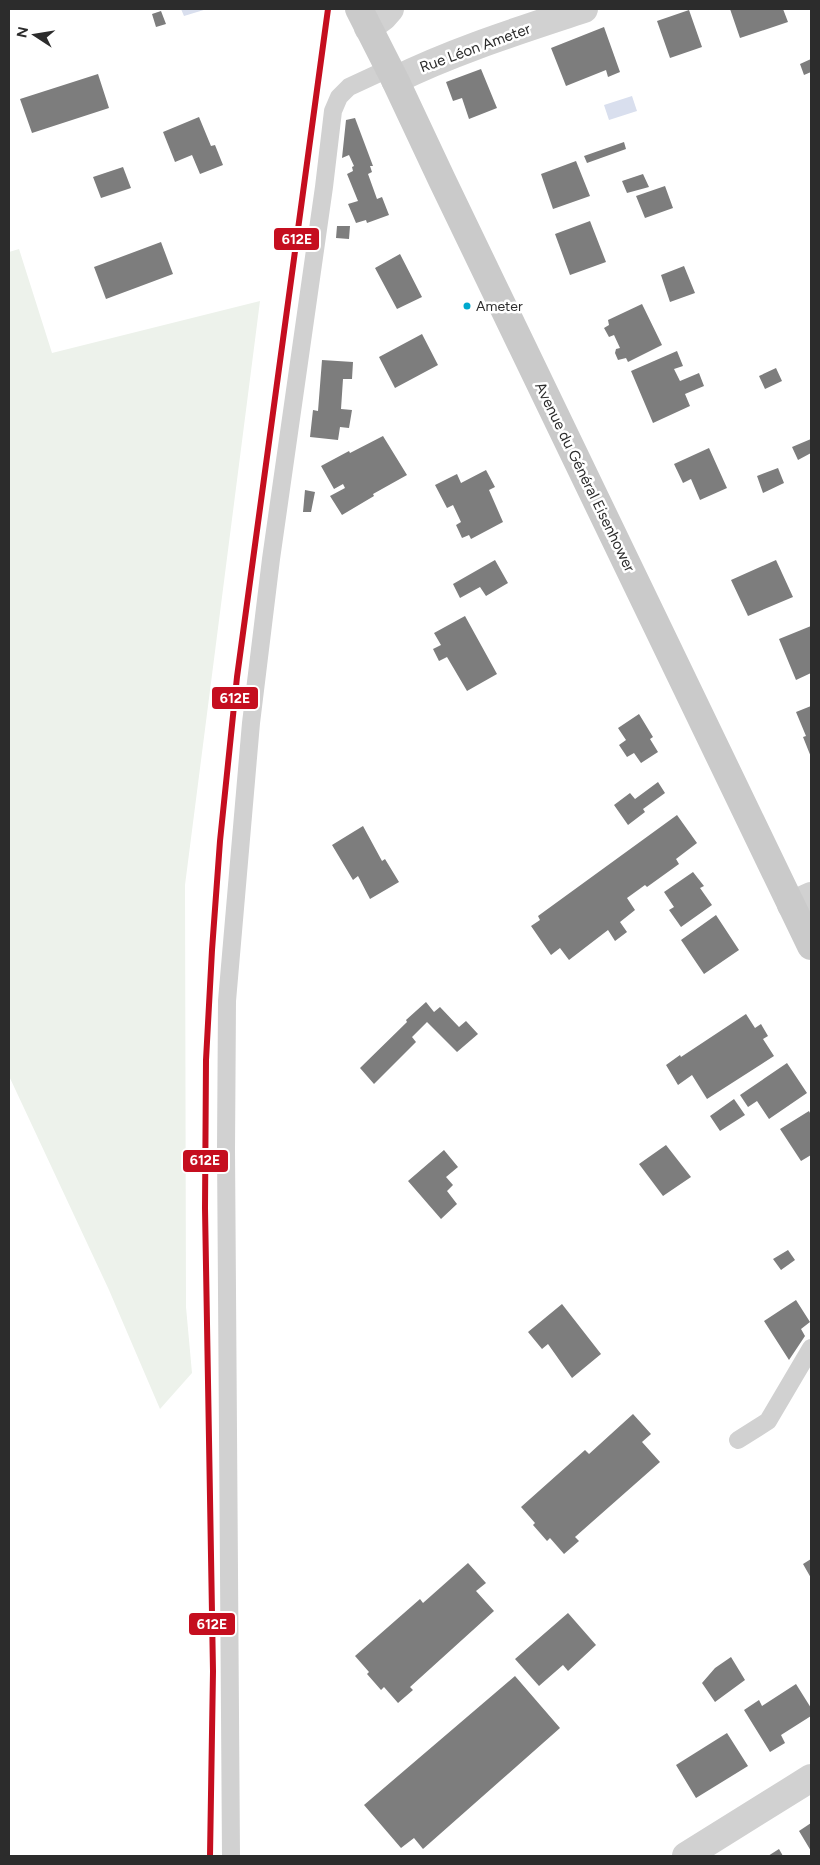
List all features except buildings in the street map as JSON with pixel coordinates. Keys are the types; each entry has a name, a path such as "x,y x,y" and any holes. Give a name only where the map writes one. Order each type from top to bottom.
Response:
{"main road":[{"name":"Avenue du Général Eisenhower","path":"363,19 801,900 811,946"}],"street":[{"path":"363,19 384,17 390,9"},
{"name":"Rue Léon Ameter","path":"392,74 420,68 478,45 584,9"},
{"path":"686,1856 811,1778"}],"lane":[{"path":"231,1856 226,1150 227,1001 251,733 272,559 333,111 339,97 349,87 392,74"},
{"path":"738,1440 768,1421 811,1348"}],"shaded area":[{"path":"19,249 52,353 260,301 185,885 186,1307 192,1373 160,1409 109,1290 9,1076 9,252"}],"water":[{"path":"181,9 207,9 184,16"},
{"path":"632,96 637,111 609,120 604,105"}],"transit line":[{"name":"612E","path":"210,1856 213,1671 205,1208 206,1060 212,950 220,841 237,677 328,9"}],"place":[{"name":"Ameter","path":"467,306"}]}
